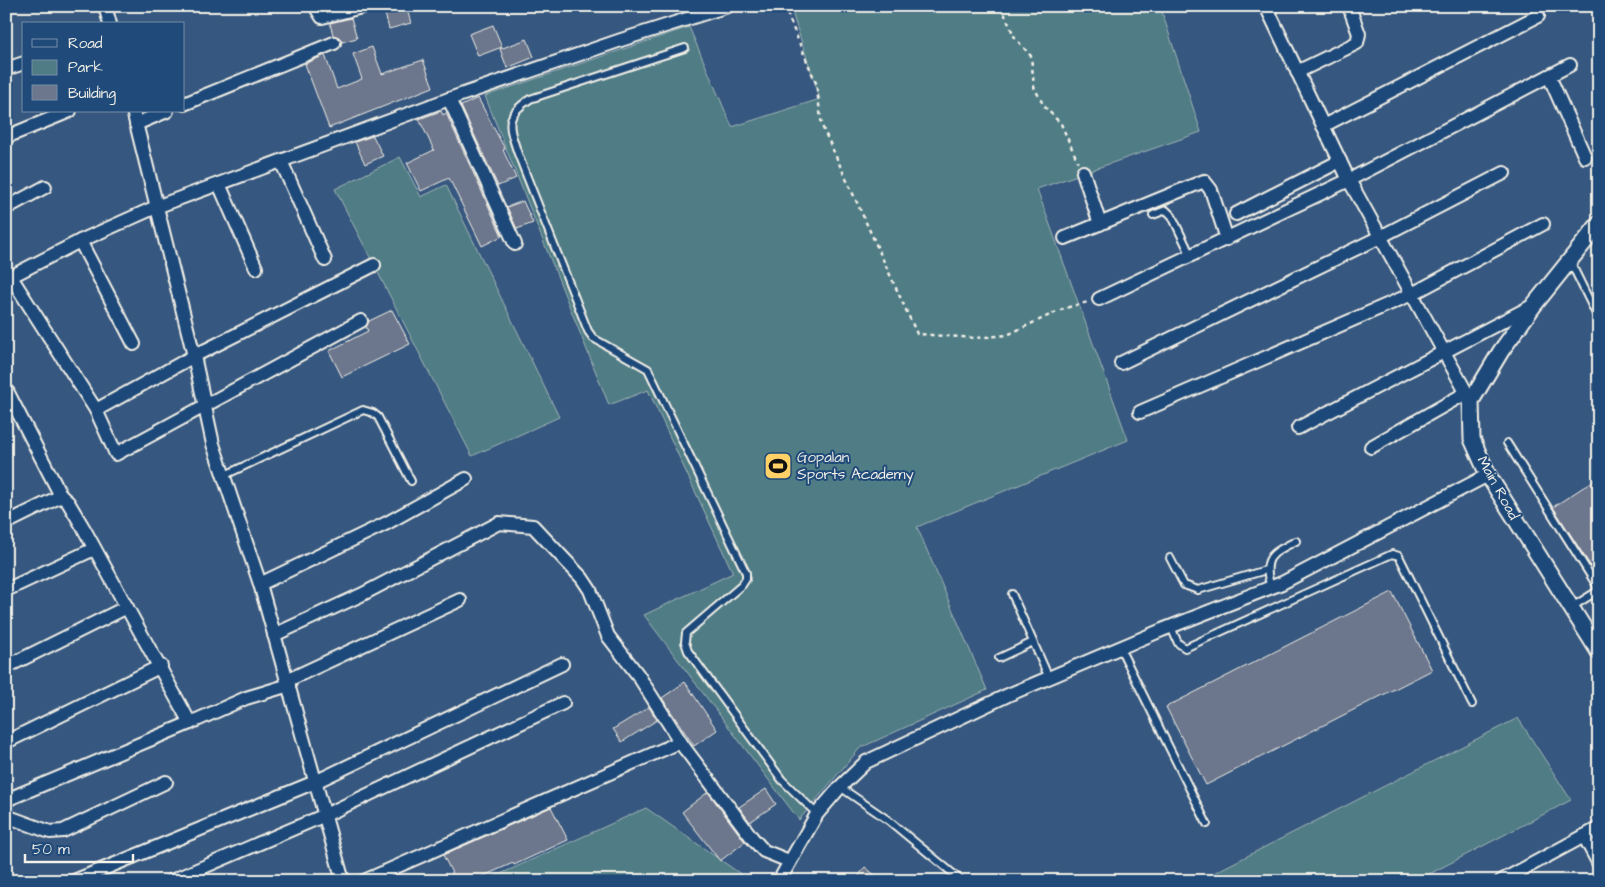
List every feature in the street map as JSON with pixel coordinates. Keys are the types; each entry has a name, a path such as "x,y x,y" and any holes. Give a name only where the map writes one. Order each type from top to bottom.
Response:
{"street":[{"path":"105,6 109,22"},
{"path":"315,6 322,17 366,6"},
{"path":"361,321 116,454 96,410 9,278 80,241 156,207 449,99 728,6"},
{"path":"1266,6 1349,180 1468,397"},
{"path":"1298,72 1357,43 1359,34 1349,6"},
{"path":"1323,126 1538,16"},
{"path":"185,104 334,43"},
{"path":"6,69 22,64"},
{"path":"1100,299 1349,180 1570,65"},
{"path":"1549,76 1586,157"},
{"path":"449,99 515,244"},
{"path":"6,137 68,112"},
{"path":"133,112 194,356 204,406 223,476 260,584 289,683 323,816 342,881"},
{"path":"136,124 165,112"},
{"path":"281,161 325,260"},
{"path":"1236,214 1340,161"},
{"path":"1082,172 1100,224"},
{"path":"1121,363 1380,237 1504,173"},
{"path":"1065,238 1204,180 1210,190 1227,239"},
{"path":"219,184 256,268"},
{"path":"6,208 45,187"},
{"path":"1140,412 1412,294 1543,224"},
{"path":"1371,447 1468,397 1534,305 1599,224"},
{"path":"80,241 134,344"},
{"path":"96,410 194,356 374,265"},
{"path":"1298,428 1534,305"},
{"path":"6,389 61,496 68,502 161,666 190,722"},
{"name":"Main Road","path":"1468,397 1472,439 1488,476 1571,608 1596,643"},
{"path":"779,881 817,814 840,787 866,762 883,752 1049,678 1271,588 1488,476"},
{"path":"260,584 387,523 466,479"},
{"path":"6,523 61,496"},
{"path":"274,635 361,594 500,522 527,524 540,532 582,578 590,590 608,636 638,675 685,749"},
{"path":"6,590 94,549"},
{"path":"6,800 246,698 289,683 460,600"},
{"path":"6,667 127,606"},
{"path":"74,881 314,782 562,664"},
{"path":"6,742 161,666"},
{"path":"171,881 323,816 563,703"},
{"path":"364,881 680,742 753,840 764,851 789,861"},
{"path":"6,816 50,832 63,831 166,782"},
{"path":"1501,881 1599,828"},
{"path":"1584,836 1599,864"}],"lane":[{"path":"685,48 530,99 517,107 511,115 509,126 518,154 588,332 593,338 648,369 746,573 746,579 742,584 686,633 685,642 688,650 782,780 817,814"},
{"path":"1153,215 1166,210 1172,216 1191,256"},
{"path":"1569,260 1599,320"},
{"path":"223,476 363,410 373,413 378,417 411,481"},
{"path":"1507,443 1599,590 1571,608"},
{"path":"1271,588 1266,570 1269,560 1279,550 1296,541"},
{"path":"1171,627 1178,643 1185,648 1392,554 1396,554 1399,556 1472,704"},
{"path":"1170,558 1184,585 1198,590 1266,570"},
{"path":"1012,594 1049,678"},
{"path":"999,658 1033,642"},
{"path":"1120,648 1207,824"},
{"path":"840,787 888,820 962,881"}],"path":[{"path":"784,6 816,83 822,126 917,334 975,338 1007,335 1064,308 1100,299"},
{"path":"1001,6 1015,38 1031,56 1034,87 1044,106 1061,124 1082,172"}],"green space":[{"path":"790,6 1160,6 1201,132 1037,189 1128,440 917,527 987,690 860,748 799,820 644,615 733,573 648,390 609,405 485,96 689,27 732,127 820,99"},
{"path":"400,157 421,197 446,185 559,417 472,456 335,189"},
{"path":"1518,718 1571,800 1416,881 1198,881"},
{"path":"646,808 742,875 727,881 485,881"}],"building":[{"path":"383,6 406,6 411,23 389,29"},
{"path":"351,18 357,38 342,42 339,37 333,35 330,23"},
{"path":"493,25 502,47 478,56 469,34"},
{"path":"527,39 534,57 507,68 500,49"},
{"path":"372,47 382,74 423,60 433,87 329,128 305,64 325,55 337,89 362,79 353,54"},
{"path":"478,98 505,149 503,150 516,178 498,186 461,106"},
{"path":"441,111 443,115 446,113 502,236 482,246 449,178 421,191 407,163 434,150 419,119"},
{"path":"373,136 383,156 365,164 355,142"},
{"path":"523,201 533,223 517,229 507,207"},
{"path":"392,310 410,344 342,377 329,351 368,331 366,327 369,321"},
{"path":"1599,477 1599,579 1553,507"},
{"path":"1392,592 1432,670 1206,785 1166,707"},
{"path":"685,682 717,730 694,746 662,698"},
{"path":"649,707 657,720 622,742 613,729"},
{"path":"766,789 776,804 750,822 739,807"},
{"path":"708,792 745,842 720,861 682,812"},
{"path":"551,807 568,840 514,865 513,863 479,878 456,881 443,855"},
{"path":"865,867 882,881 855,881"}],"place":[{"name":"Gopalan Sports Academy","path":"778,466"}]}
